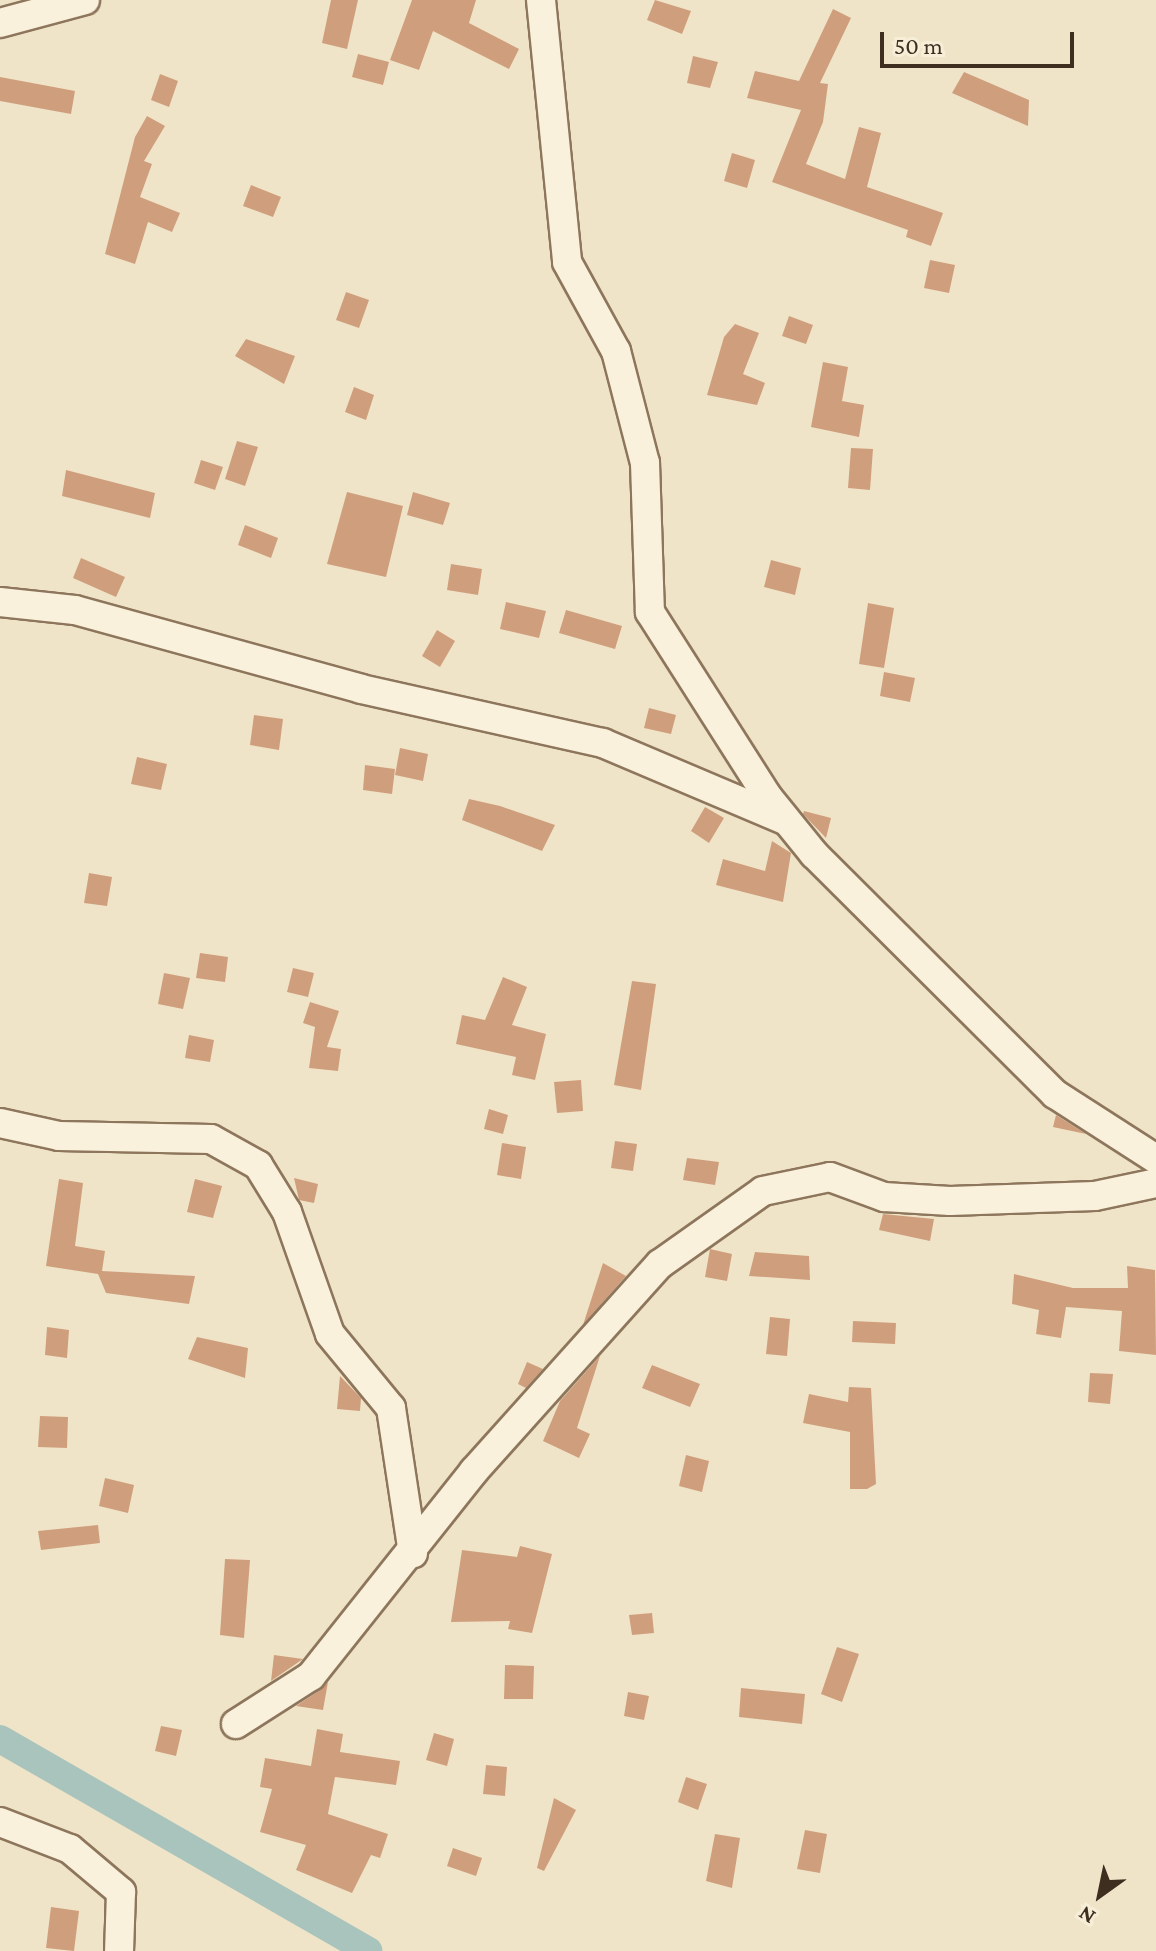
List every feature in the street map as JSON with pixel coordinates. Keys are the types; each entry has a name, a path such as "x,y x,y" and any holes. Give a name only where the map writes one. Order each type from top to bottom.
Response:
{"street":[{"path":"0,23 85,0"},
{"path":"541,0 567,262 616,351 645,463 650,612 789,822 1055,1094 1156,1159"},
{"path":"0,602 75,610 361,689 603,743 789,822"},
{"path":"0,1123 59,1136 211,1139 258,1165 287,1212 330,1334 391,1408 413,1553"},
{"path":"236,1724 311,1676 413,1553 474,1471 660,1264 763,1191 830,1177 884,1197 950,1201 1095,1196 1156,1183"},
{"path":"0,1822 70,1849 121,1892 119,1951"}],"building":[{"path":"331,0 358,0 347,49 322,43"},
{"path":"412,0 476,0 469,23 519,49 509,69 433,31 419,70 390,60"},
{"path":"655,0 691,11 682,34 647,20"},
{"path":"833,9 851,18 820,83 828,84 823,122 806,164 845,179 859,127 881,133 867,187 943,213 931,246 906,237 908,230 772,182 801,110 747,98 755,71 799,81"},
{"path":"358,54 389,62 383,85 352,77"},
{"path":"693,56 718,62 710,88 687,83"},
{"path":"964,72 1029,100 1028,126 952,93"},
{"path":"160,74 178,81 169,107 151,100"},
{"path":"0,77 75,91 71,114 0,101"},
{"path":"147,116 165,126 144,161 152,164 140,197 180,213 172,232 148,222 135,264 105,254 135,137"},
{"path":"732,153 755,160 747,188 724,181"},
{"path":"251,185 281,197 273,217 243,206"},
{"path":"930,260 955,265 949,293 924,288"},
{"path":"346,292 369,300 359,328 336,320"},
{"path":"789,316 813,325 806,344 782,336"},
{"path":"735,324 759,333 743,374 765,383 757,405 707,395 724,337"},
{"path":"246,339 295,356 284,384 235,356"},
{"path":"823,362 848,367 842,401 864,405 859,437 811,427"},
{"path":"354,387 374,395 366,420 345,412"},
{"path":"237,441 258,447 245,486 225,479"},
{"path":"851,448 873,449 870,490 848,488"},
{"path":"201,460 223,467 215,490 194,483"},
{"path":"66,470 155,493 150,518 62,496"},
{"path":"347,492 403,506 386,577 327,564"},
{"path":"413,492 450,503 443,525 407,515"},
{"path":"245,525 278,538 271,558 238,545"},
{"path":"81,558 125,577 116,597 73,578"},
{"path":"771,560 801,568 795,595 764,587"},
{"path":"451,564 482,569 478,595 447,590"},
{"path":"506,602 546,611 539,638 500,629"},
{"path":"868,603 894,608 884,668 859,664"},
{"path":"566,610 622,626 615,649 559,633"},
{"path":"437,630 455,641 440,667 422,656"},
{"path":"884,672 915,678 910,702 880,696"},
{"path":"649,708 676,715 671,734 644,728"},
{"path":"254,715 283,719 279,750 250,745"},
{"path":"400,748 428,754 423,781 395,775"},
{"path":"137,757 167,764 161,790 131,784"},
{"path":"365,765 395,769 392,794 363,790"},
{"path":"469,799 555,825 542,851 462,820"},
{"path":"705,807 724,818 709,843 691,831"},
{"path":"804,811 831,818 826,838 803,814"},
{"path":"772,841 791,853 783,902 716,885 723,859 765,871"},
{"path":"89,873 112,877 107,906 84,903"},
{"path":"200,953 228,957 225,982 196,978"},
{"path":"293,968 314,973 308,997 287,992"},
{"path":"164,973 190,978 183,1009 158,1004"},
{"path":"503,977 527,987 512,1025 546,1034 535,1080 512,1075 516,1057 456,1044 462,1015 485,1020"},
{"path":"632,981 656,984 641,1090 614,1085"},
{"path":"310,1002 339,1011 327,1047 341,1049 338,1071 309,1068 315,1027 303,1023"},
{"path":"189,1035 214,1040 210,1062 185,1058"},
{"path":"581,1080 583,1111 557,1113 554,1082"},
{"path":"489,1109 508,1115 503,1134 484,1129"},
{"path":"1056,1115 1086,1134 1053,1127"},
{"path":"615,1141 637,1144 633,1171 611,1168"},
{"path":"502,1143 526,1147 521,1179 497,1175"},
{"path":"687,1158 719,1162 715,1185 683,1180"},
{"path":"294,1178 318,1184 314,1203 299,1200"},
{"path":"59,1179 83,1183 75,1246 105,1251 102,1271 195,1276 189,1304 106,1293 98,1274 46,1266"},
{"path":"195,1179 222,1186 213,1218 187,1212"},
{"path":"883,1214 934,1219 930,1241 879,1230"},
{"path":"710,1249 732,1254 727,1281 705,1277"},
{"path":"755,1252 809,1256 810,1280 749,1276"},
{"path":"603,1263 626,1276 583,1325"},
{"path":"1127,1266 1155,1270 1156,1355 1119,1351 1122,1311 1066,1307 1061,1338 1036,1334 1039,1310 1012,1304 1014,1274 1073,1288 1128,1288"},
{"path":"770,1317 790,1319 787,1356 766,1354"},
{"path":"853,1321 896,1323 895,1344 852,1342"},
{"path":"47,1327 69,1330 67,1358 45,1355"},
{"path":"197,1337 248,1348 245,1378 188,1359"},
{"path":"600,1356 577,1428 590,1434 579,1458 543,1441 560,1401"},
{"path":"527,1362 543,1369 526,1388 518,1384"},
{"path":"652,1365 700,1384 690,1407 642,1388"},
{"path":"1090,1373 1113,1374 1110,1404 1088,1402"},
{"path":"340,1376 361,1398 360,1411 337,1409"},
{"path":"849,1387 871,1388 876,1484 867,1489 850,1489 850,1432 803,1423 809,1394 848,1402"},
{"path":"40,1416 68,1417 67,1448 38,1447"},
{"path":"686,1455 709,1461 702,1492 679,1486"},
{"path":"105,1478 134,1485 128,1513 99,1506"},
{"path":"98,1525 100,1543 41,1550 38,1531"},
{"path":"520,1546 552,1554 532,1633 508,1629 510,1621 451,1622 462,1550 517,1557"},
{"path":"225,1559 250,1560 244,1638 220,1635"},
{"path":"652,1613 654,1633 632,1635 629,1615"},
{"path":"837,1647 859,1654 842,1702 821,1694"},
{"path":"274,1655 303,1659 271,1681"},
{"path":"505,1665 534,1666 533,1699 504,1699"},
{"path":"328,1682 323,1710 296,1706 320,1690"},
{"path":"741,1688 805,1694 802,1724 739,1717"},
{"path":"628,1692 649,1696 644,1720 624,1716"},
{"path":"161,1726 182,1730 176,1756 155,1751"},
{"path":"317,1729 343,1734 340,1752 400,1761 396,1785 335,1777 328,1814 388,1834 380,1858 371,1855 352,1893 296,1870 306,1845 260,1832 272,1789 260,1787 265,1758 311,1766"},
{"path":"434,1733 454,1739 447,1766 426,1760"},
{"path":"486,1765 507,1767 505,1796 483,1794"},
{"path":"686,1777 707,1784 698,1810 678,1802"},
{"path":"554,1798 576,1810 544,1871 537,1868"},
{"path":"805,1830 827,1834 820,1873 797,1869"},
{"path":"715,1834 740,1838 732,1888 706,1881"},
{"path":"453,1848 482,1858 476,1876 447,1866"},
{"path":"51,1907 79,1911 74,1951 46,1948"}],"waterway":[{"path":"0,1739 368,1951"}]}
